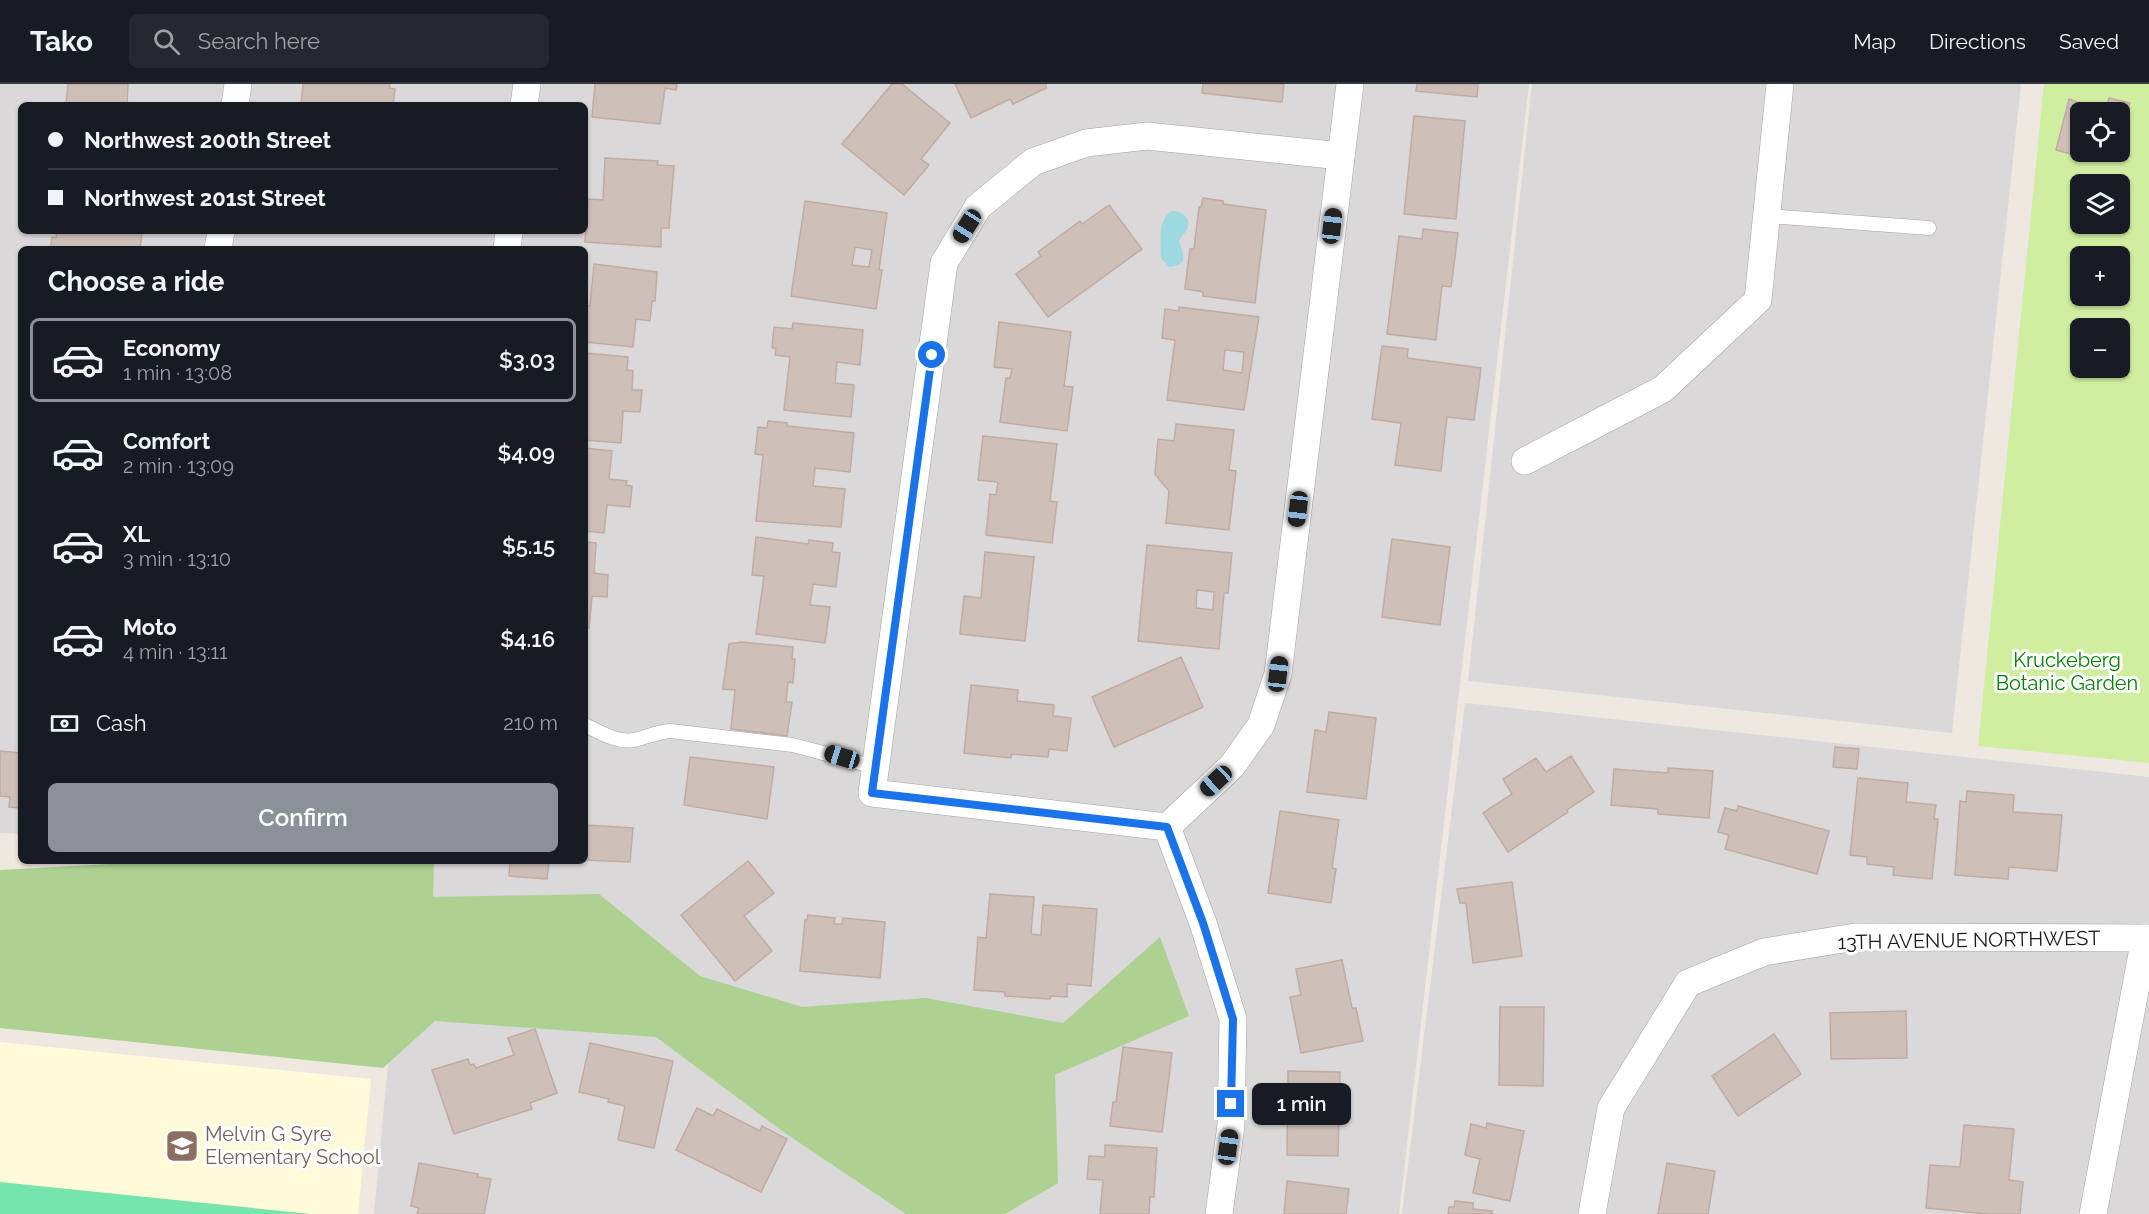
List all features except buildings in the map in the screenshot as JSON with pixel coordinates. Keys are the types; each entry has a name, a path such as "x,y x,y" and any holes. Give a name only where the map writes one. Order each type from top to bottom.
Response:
{"street":[{"path":"235,102 238,84"},
{"path":"524,102 527,84"},
{"path":"1167,827 1232,766 1262,725 1278,674 1350,84"},
{"path":"1525,461 1663,388 1758,300 1780,84"},
{"path":"1167,827 874,780 944,263 978,207 1033,162 1086,143 1147,136 1341,156"},
{"path":"1167,827 1203,923 1233,1019 1231,1125 1219,1214"},
{"name":"13TH AVENUE NORTHWEST","path":"1592,1214 1611,1108 1688,983 1764,952 1856,937 2147,938"},
{"path":"2093,1214 2147,938"}],"lane":[{"path":"1768,216 1929,228"},
{"path":"588,726 618,740 633,740 661,731 670,731 793,744 874,780"}],"shaded area":[{"path":"0,84 1529,84 1399,1214 374,1214 407,864 588,864 588,246 18,246 18,834 0,833"},
{"path":"1532,84 2021,84 1952,733 1468,681"},
{"path":"1465,703 2149,777 2149,1214 1402,1214"},
{"name":"Melvin G Syre Elementary School","path":"0,1042 371,1079 358,1214 0,1214"}],"green space":[{"name":"Kruckeberg Botanic Garden","path":"2044,84 2149,84 2149,763 1978,746"},
{"path":"110,864 434,864 433,897 599,894 700,976 802,1007 926,998 1063,1023 1160,937 1189,1016 1055,1075 1058,1183 1005,1214 906,1214 782,1131 656,1037 435,1021 383,1068 0,1028 0,870"},
{"path":"0,1182 311,1214 0,1214"}],"water":[{"path":"1172,211 1184,215 1188,220 1188,227 1179,240 1183,261 1176,266 1169,267 1161,258 1161,232 1164,220"}],"place":[{"name":"Melvin G Syre Elementary School","path":"182,1146"}],"route":[{"path":"932,355 872,793 1167,827 1203,923 1233,1019 1231,1104"}]}
